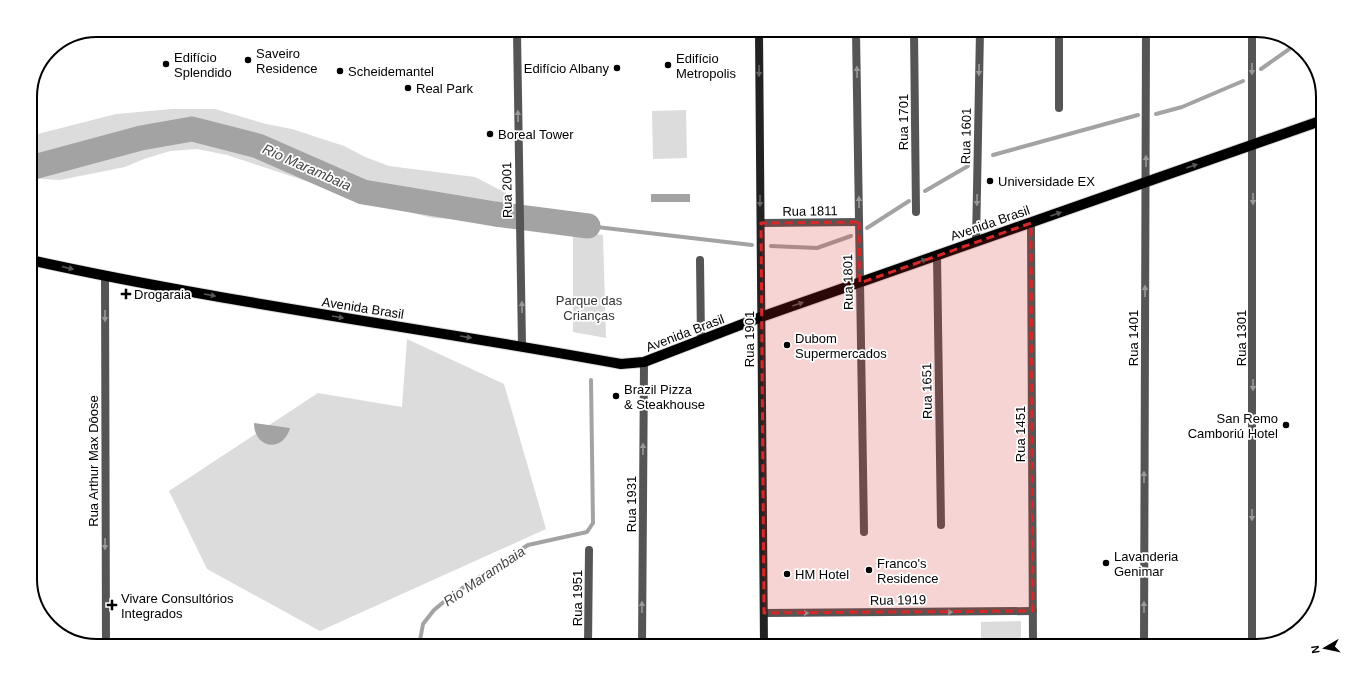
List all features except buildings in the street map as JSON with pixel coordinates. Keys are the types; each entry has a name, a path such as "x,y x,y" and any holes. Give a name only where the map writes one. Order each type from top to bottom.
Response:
{"main road":[{"name":"Avenida Brasil","path":"37,262 105,277 377,324 522,346 621,364 644,362 761,317 1316,122"}],"street":[{"name":"Rua 2001","path":"517,37 522,346"},
{"name":"Rua 1901","path":"759,37 764,639"},
{"name":"Rua 1801","path":"856,37 864,532"},
{"name":"Rua 1701","path":"914,37 916,212"},
{"name":"Rua 1601","path":"976,242 980,37"},
{"path":"1059,37 1059,108"},
{"name":"Rua 1401","path":"1144,639 1146,37"},
{"name":"Rua 1301","path":"1252,37 1252,639"},
{"name":"Rua 1811","path":"760,223 859,222"},
{"name":"Rua 1451","path":"1031,222 1033,639"},
{"name":"Rua 1651","path":"937,256 941,525"},
{"path":"700,260 701,340"},
{"name":"Rua Arthur Max Dôose","path":"105,277 106,639"},
{"name":"Rua 1931","path":"642,639 644,362"},
{"name":"Rua 1951","path":"588,639 589,550"},
{"name":"Rua 1919","path":"764,613 1032,611"}],"highlighted area":[{"path":"859,222 860,283 1031,223 1033,611 764,613 761,223"}],"green space":[{"path":"172,109 215,109 266,124 292,129 344,146 365,157 389,166 475,177 506,193 501,222 433,218 379,205 227,155 197,149 170,151 125,167 60,180 37,178 37,134 116,114"},
{"path":"686,110 687,158 653,159 652,111"},
{"name":"Parque das Crianças","path":"573,231 603,235 606,338 573,332"},
{"path":"407,339 504,384 546,529 320,631 207,569 169,491 318,393 402,407"},
{"path":"1021,621 1021,639 981,639 981,622"}],"shaded area":[{"path":"651,194 690,194 690,202 651,202"},
{"path":"254,423 290,428 286,436 281,441 276,444 269,445 264,443 259,438 255,432"}],"waterway":[{"path":"1261,69 1290,48"},
{"path":"1156,114 1182,107 1243,81"},
{"path":"993,155 1138,115"},
{"name":"Rio Marambaia","path":"37,166 141,138 192,129 258,146 363,192 495,214 588,226"},
{"path":"925,191 968,166"},
{"path":"867,228 909,201"},
{"path":"588,226 752,245"},
{"path":"771,246 817,248 851,236"},
{"name":"Rio Marambaia","path":"420,639 423,624 434,610 452,595 528,545 587,532 593,523 591,380"}],"place":[{"name":"Saveiro Residence","path":"248,60"},
{"name":"Edifício Splendido","path":"166,64"},
{"name":"Edifício Metropolis","path":"668,65"},
{"name":"Edifício Albany","path":"617,68"},
{"name":"Scheidemantel","path":"340,71"},
{"name":"Real Park","path":"408,88"},
{"name":"Boreal Tower","path":"490,134"},
{"name":"Universidade EX","path":"990,181"},
{"name":"Drogaraia","path":"126,294"},
{"name":"Dubom Supermercados","path":"787,345"},
{"name":"Brazil Pizza & Steakhouse","path":"616,396"},
{"name":"San Remo Camboriú Hotel","path":"1286,425"},
{"name":"Lavanderia Genimar","path":"1106,563"},
{"name":"Franco's Residence","path":"869,570"},
{"name":"HM Hotel","path":"787,574"},
{"name":"Vivare Consultórios Integrados","path":"112,605"}]}
